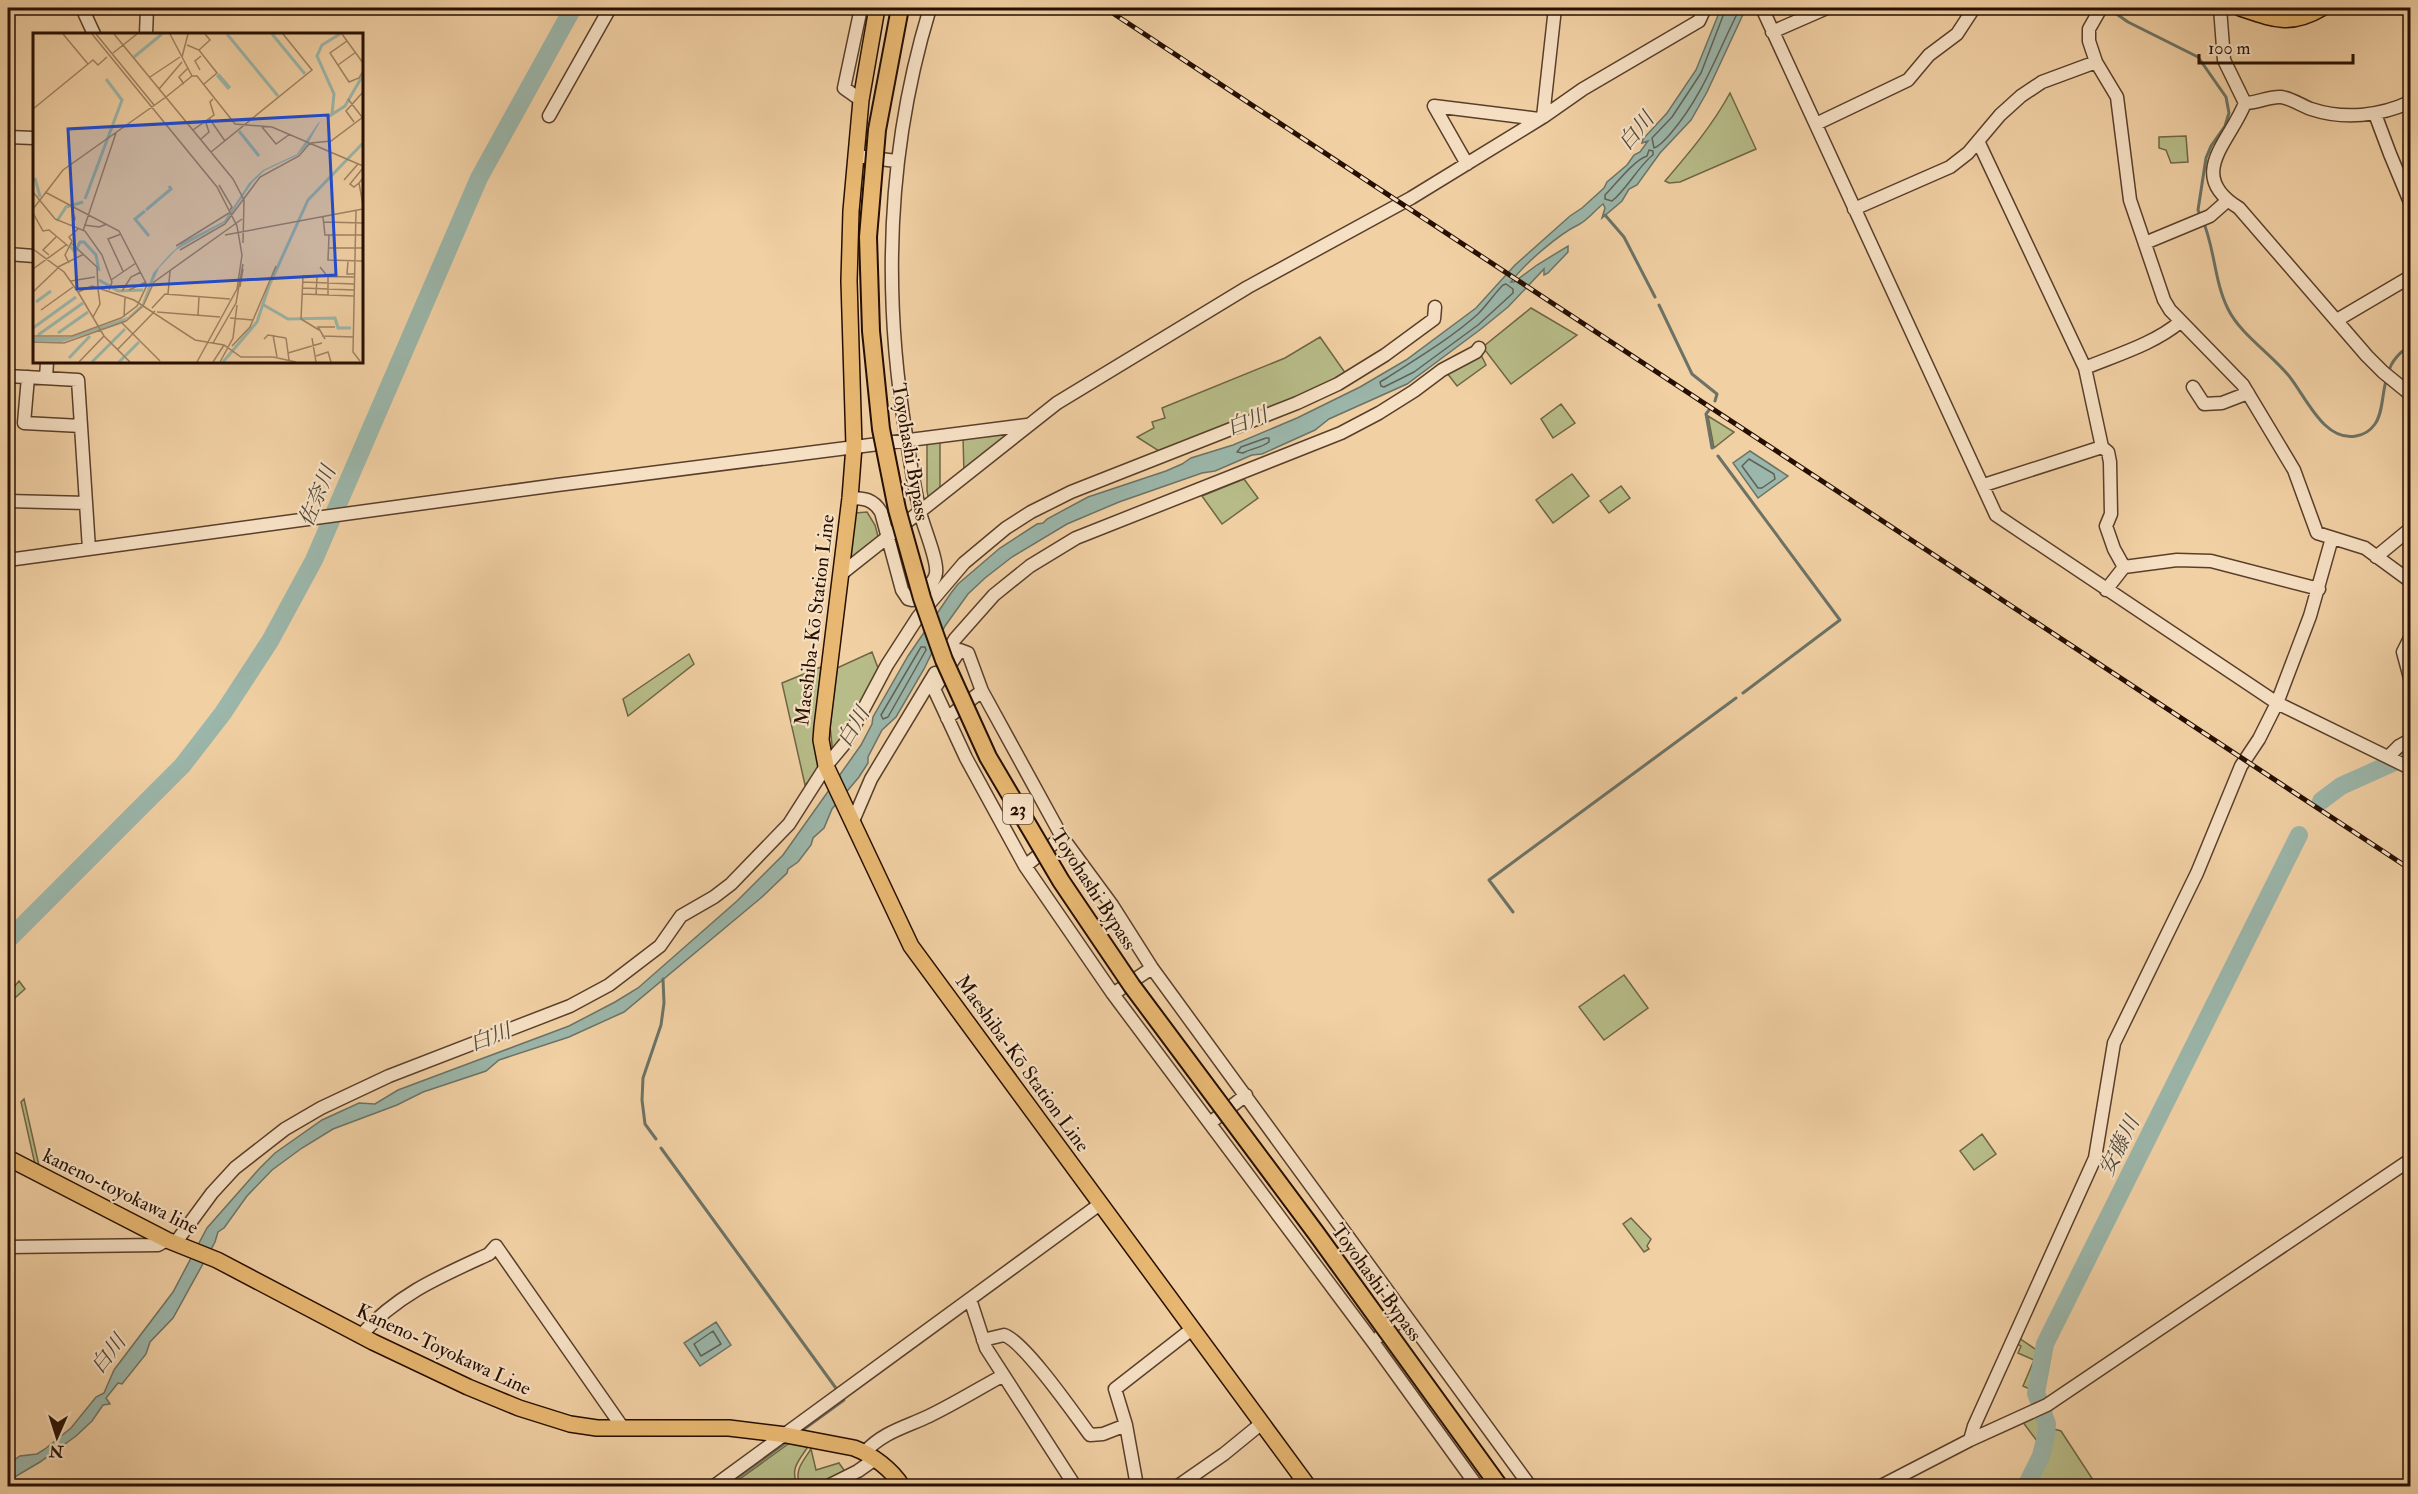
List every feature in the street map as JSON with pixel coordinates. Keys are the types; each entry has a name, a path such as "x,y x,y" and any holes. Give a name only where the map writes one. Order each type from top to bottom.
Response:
{"highway":[{"name":"Toyohashi Bypass","path":"892,8 868,132 862,234 864,331 874,430 890,511 916,598 938,660 980,758 1061,892 1127,990 1490,1486"},
{"name":"Toyohashi Bypass","path":"900,8 878,130 868,237 872,331 881,429 897,509 922,598 944,660 987,757 1061,881 1132,986 1316,1233 1499,1486"}],"main road":[{"name":"Maeshiba-Kō Station Line","path":"877,8 861,100 851,212 849,281 854,446 850,498 822,726 821,740 827,768 911,946 1308,1486"},
{"path":"2240,8 2273,19 2293,20 2322,8"},
{"name":"kaneno-toyokawa line","path":"8,1158 176,1243 217,1260"},
{"name":"Kaneno-Toyokawa Line","path":"217,1260 468,1388 519,1408 570,1424 597,1428 729,1428 786,1435 870,1456 895,1475 902,1486"}],"street":[{"path":"81,8 93,33"},
{"path":"146,33 147,8"},
{"path":"549,116 610,8"},
{"path":"861,8 844,88 861,100"},
{"path":"850,498 866,499 877,506 881,512 902,590 908,599 912,600 931,583 937,571 920,512 898,388 891,309 891,239 896,161 907,95 930,8"},
{"path":"1541,118 1555,8"},
{"path":"841,574 1057,403 1248,287 1411,198 1467,164 1583,89 1699,21 1705,8"},
{"path":"1762,8 1996,515 2277,703 2398,761 2399,746 2410,740"},
{"path":"1772,32 1827,8"},
{"path":"1816,124 1908,80 1929,55 1957,34 1974,8"},
{"path":"2220,8 2224,60 2245,104 2239,119 2215,156 2212,167 2213,176 2227,201 2239,207 2290,269 2387,376 2410,394"},
{"path":"2100,9 2089,28 2089,41 2096,62 2120,108 2130,200 2164,300 2180,322 2218,358 2248,393 2295,470 2317,533 2365,548 2410,581"},
{"path":"1854,209 1950,167 1968,153 2000,115 2021,96 2042,82 2096,62"},
{"path":"2245,104 2281,97 2314,110 2339,114 2375,114 2410,102"},
{"path":"1467,164 1434,106 1541,118"},
{"path":"2375,114 2410,202"},
{"path":"8,137 33,138"},
{"path":"1978,141 2085,368 2102,447 2108,452 2110,462 2111,514 2106,526 2114,549 2124,567"},
{"path":"856,156 896,161"},
{"path":"2145,243 2210,216 2227,201"},
{"path":"8,254 33,256"},
{"path":"2337,320 2410,277"},
{"path":"8,1247 176,1243 212,1193 236,1168 285,1129 363,1088 570,1006 609,985 660,946 681,916 731,884 789,824 846,742 887,665 918,617 964,563 1006,528 1031,512 1071,492 1297,403 1338,384 1385,356 1434,319 1435,307"},
{"path":"2085,368 2140,345 2180,322"},
{"path":"851,817 955,639 994,595 1030,566 1076,538 1341,433 1414,391 1442,370 1476,352 1479,348"},
{"path":"46,378 47,363"},
{"path":"8,376 78,380 89,549"},
{"path":"28,377 24,423 81,426"},
{"path":"2193,387 2204,404 2222,403 2248,393"},
{"path":"8,560 854,446 1028,425"},
{"path":"1984,485 2102,447"},
{"path":"8,501 86,503"},
{"path":"2376,556 2410,529"},
{"path":"1970,1440 1974,1426 2095,1158 2114,1043 2198,873 2241,766 2259,739 2277,703 2319,589 2332,538"},
{"path":"2106,590 2124,567 2178,560 2211,561 2319,589"},
{"path":"2410,638 2403,652 2410,678"},
{"path":"1477,1486 1373,1342 1113,994 1025,866 947,718 934,688 960,650 968,653 982,691 1062,837 1112,905 1152,968 1530,1486"},
{"path":"947,718 982,691"},
{"path":"1025,866 1062,837"},
{"path":"1113,994 1152,968"},
{"path":"1210,1123 1246,1095"},
{"path":"1881,1486 1970,1440 2041,1407 2410,1160"},
{"path":"714,1486 1100,1204"},
{"path":"361,1335 381,1313 394,1303 489,1254 496,1246 623,1428"},
{"path":"970,1299 983,1340 1002,1376 1038,1425 1076,1486"},
{"path":"1373,1342 1405,1317"},
{"path":"1137,1486 1126,1425 1115,1389 1191,1329"},
{"path":"983,1340 1004,1335 1015,1340 1056,1388 1090,1436 1103,1434 1126,1425"},
{"path":"828,1486 870,1456 871,1445 892,1431 927,1417 1002,1376"},
{"path":"1178,1486 1224,1454 1262,1423"}],"green space":[{"path":"1730,93 1756,149 1680,182 1665,181 1708,128"},
{"path":"2186,136 2188,162 2171,163 2166,150 2159,148 2159,137"},
{"path":"1531,308 1577,335 1511,384 1484,346"},
{"path":"1320,337 1346,374 1295,400 1162,453 1137,437 1154,428 1152,422 1165,418 1162,408 1285,358"},
{"path":"1481,355 1486,365 1457,386 1447,373"},
{"path":"1561,404 1575,423 1553,438 1541,419"},
{"path":"1708,416 1734,432 1714,448"},
{"path":"1016,429 964,474 963,437"},
{"path":"940,439 940,492 929,501 927,441"},
{"path":"1572,474 1589,496 1553,523 1536,500"},
{"path":"1244,479 1258,498 1222,524 1202,496"},
{"path":"1621,486 1630,498 1609,513 1600,501"},
{"path":"867,512 875,525 879,540 849,564 855,513"},
{"path":"872,652 878,668 844,741 833,754 830,726 837,668"},
{"path":"689,654 694,664 628,716 623,699"},
{"path":"821,667 814,734 821,769 805,785 782,683"},
{"path":"1624,975 1648,1008 1604,1040 1579,1007"},
{"path":"19,981 25,989 8,1004 8,994"},
{"path":"24,1099 40,1170 36,1169 21,1102"},
{"path":"1982,1134 1996,1154 1974,1170 1960,1151"},
{"path":"1631,1218 1651,1239 1647,1246 1649,1249 1644,1252 1623,1224"},
{"path":"2019,1338 2038,1351 2034,1391 2023,1386 2034,1360 2018,1353 2021,1346 2017,1344"},
{"path":"2041,1412 2044,1422 2040,1445 2022,1421"},
{"path":"2054,1429 2061,1431 2097,1486 2035,1486 2050,1450"},
{"path":"791,1442 809,1445 795,1469 797,1486 749,1486 748,1484 730,1486"},
{"path":"811,1449 816,1470 839,1463 846,1473 819,1486 800,1486 798,1471"}],"water":[{"path":"1721,8 1746,8 1707,92 1691,120 1660,153 1637,185 1629,189 1622,201 1602,218 1605,208 1603,204 1585,220 1542,250 1511,282 1568,246 1568,252 1548,273 1544,275 1544,269 1508,307 1407,384 1329,419 1315,430 1262,454 1252,455 1215,471 1202,473 1119,502 1067,524 1012,557 985,578 968,594 945,626 924,669 896,717 882,730 868,757 868,763 832,809 824,828 813,838 811,845 798,862 788,869 787,873 762,897 624,1012 569,1037 499,1060 486,1071 423,1092 397,1105 333,1129 272,1170 247,1196 224,1228 218,1232 215,1242 173,1318 150,1342 146,1354 122,1384 118,1383 106,1398 110,1404 103,1405 92,1421 76,1436 40,1462 8,1481 8,1464 20,1456 37,1454 45,1449 71,1428 96,1397 104,1393 114,1370 173,1292 207,1228 275,1153 322,1120 359,1103 375,1104 398,1090 569,1026 638,988 737,901 783,855 861,745 872,724 873,717 908,656 958,584 1000,548 1037,524 1043,523 1088,497 1166,471 1191,458 1233,445 1297,418 1360,387 1406,360 1476,308 1515,265 1582,208 1627,165 1634,155 1640,152 1648,141 1642,143 1643,139 1667,113 1696,70"},
{"path":"1750,451 1788,476 1758,498 1733,463"},
{"path":"716,1322 731,1345 700,1366 684,1343"}],"waterway":[{"name":"佐奈川","path":"8,940 182,766 223,713 270,641 314,560 479,178 573,8"},
{"path":"2108,8 2128,22 2198,57 2226,97 2229,113 2225,126 2211,146 2206,158 2198,210 2200,215"},
{"path":"1605,215 1624,237 1655,297"},
{"path":"2203,221 2223,298 2228,309 2248,336 2289,376 2325,425 2345,436 2364,434 2369,431 2380,414 2386,381"},
{"path":"1659,305 1692,374 1717,394 1715,401"},
{"path":"2389,371 2397,357 2410,347"},
{"path":"1709,410 1706,414 1712,448"},
{"path":"1718,456 1840,620 1743,693"},
{"path":"1513,912 1489,880 1736,698"},
{"name":"安藤川","path":"2321,801 2341,786 2410,755"},
{"name":"安藤川","path":"2026,1486 2041,1456 2046,1436 2047,1424 2036,1393 2045,1344 2299,835"},
{"path":"656,1139 645,1124 642,1100 643,1078 661,1025 664,1003 663,979"},
{"path":"661,1148 838,1391"},
{"path":"800,1432 844,1400 843,1398"},
{"path":"726,1486 788,1441"}],"railway":[{"path":"1105,8 2410,869"}],"water label":[{"name":"白川","path":"1636,131"},
{"name":"白川","path":"1247,421"},
{"name":"白川","path":"853,727"},
{"name":"白川","path":"490,1037"},
{"name":"白川","path":"108,1354"}]}
